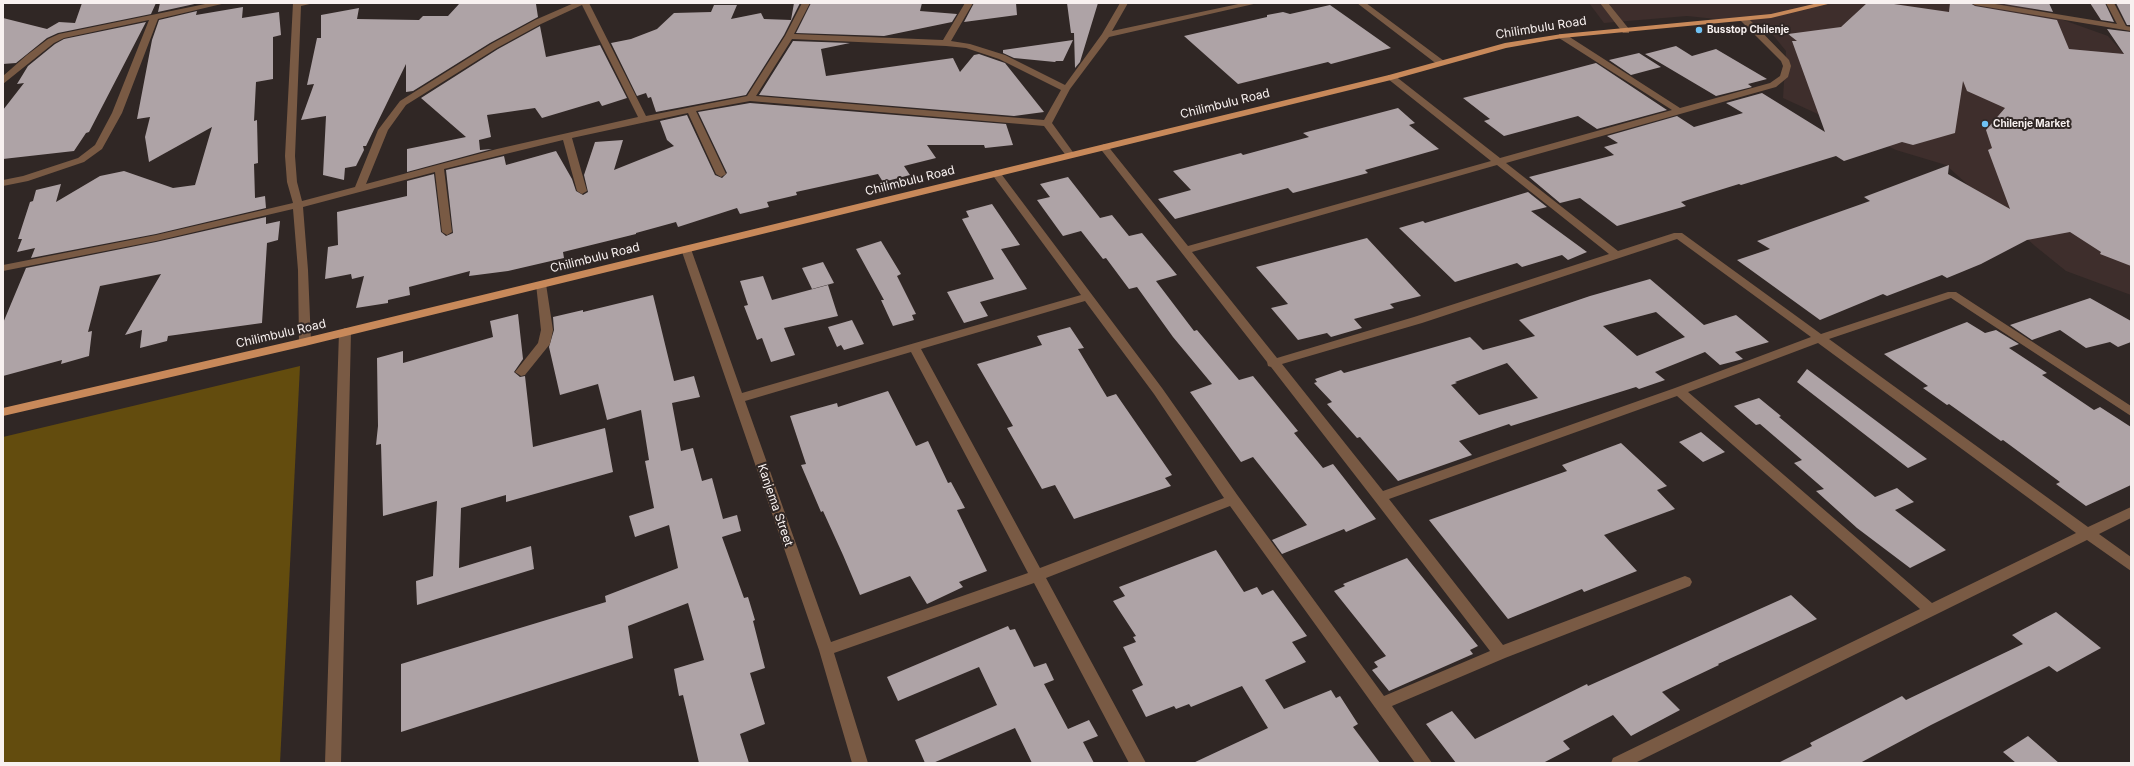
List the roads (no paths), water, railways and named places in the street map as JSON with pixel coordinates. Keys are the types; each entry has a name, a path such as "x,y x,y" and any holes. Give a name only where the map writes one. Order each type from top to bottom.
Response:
{"main road":[{"name":"Chilimbulu Road","path":"3,412 305,342 1070,156 1391,77 1504,46 1562,36 1771,16 1828,3"}],"street":[{"path":"3,81 30,56 56,38 75,32 222,3"},
{"path":"305,342 303,270 298,205 292,182 290,156 297,3 310,3"},
{"path":"585,3 643,119"},
{"path":"750,98 789,36 806,3"},
{"path":"946,43 969,3"},
{"path":"1047,123 1066,89 1106,35 1124,3"},
{"path":"1106,35 1254,3"},
{"path":"1361,3 1441,63"},
{"path":"1604,3 1626,31"},
{"path":"1975,3 2127,28"},
{"path":"2110,3 2127,28"},
{"path":"358,188 383,130 403,103 494,46 575,4"},
{"path":"3,183 25,179 82,160 99,147 117,113 155,16"},
{"path":"1186,250 1773,85 1784,77 1787,66 1785,60 1744,19"},
{"path":"789,36 946,43 992,53 1066,89"},
{"path":"1562,36 1679,111"},
{"path":"1391,77 1498,163 1618,255"},
{"path":"3,268 156,238 298,205 439,167 568,136 643,119 750,98 1047,123"},
{"path":"691,110 721,174"},
{"path":"1047,123 1070,156"},
{"path":"568,136 582,191"},
{"path":"1104,147 1186,250 1272,363 1380,497 1500,653"},
{"path":"439,167 447,232"},
{"path":"996,173 1158,391 1233,500 1424,763"},
{"path":"1272,363 1418,320 1678,235 1818,339 2131,565"},
{"name":"Kanjema Street","path":"686,249 826,650 860,763"},
{"path":"522,372 544,344 547,330 541,284"},
{"path":"1380,497 1679,391 1818,339 1952,294 2131,412"},
{"path":"738,399 1088,296"},
{"path":"333,763 345,332"},
{"path":"914,347 1138,763"},
{"path":"1679,391 1931,610"},
{"path":"826,650 1036,576 1233,500"},
{"path":"1619,763 2089,534 2131,512"},
{"path":"1381,704 1500,653 1685,582"}],"place":[{"name":"Busstop Chilenje","path":"1699,30"},
{"name":"Chilenje Market","path":"1985,124"}]}
